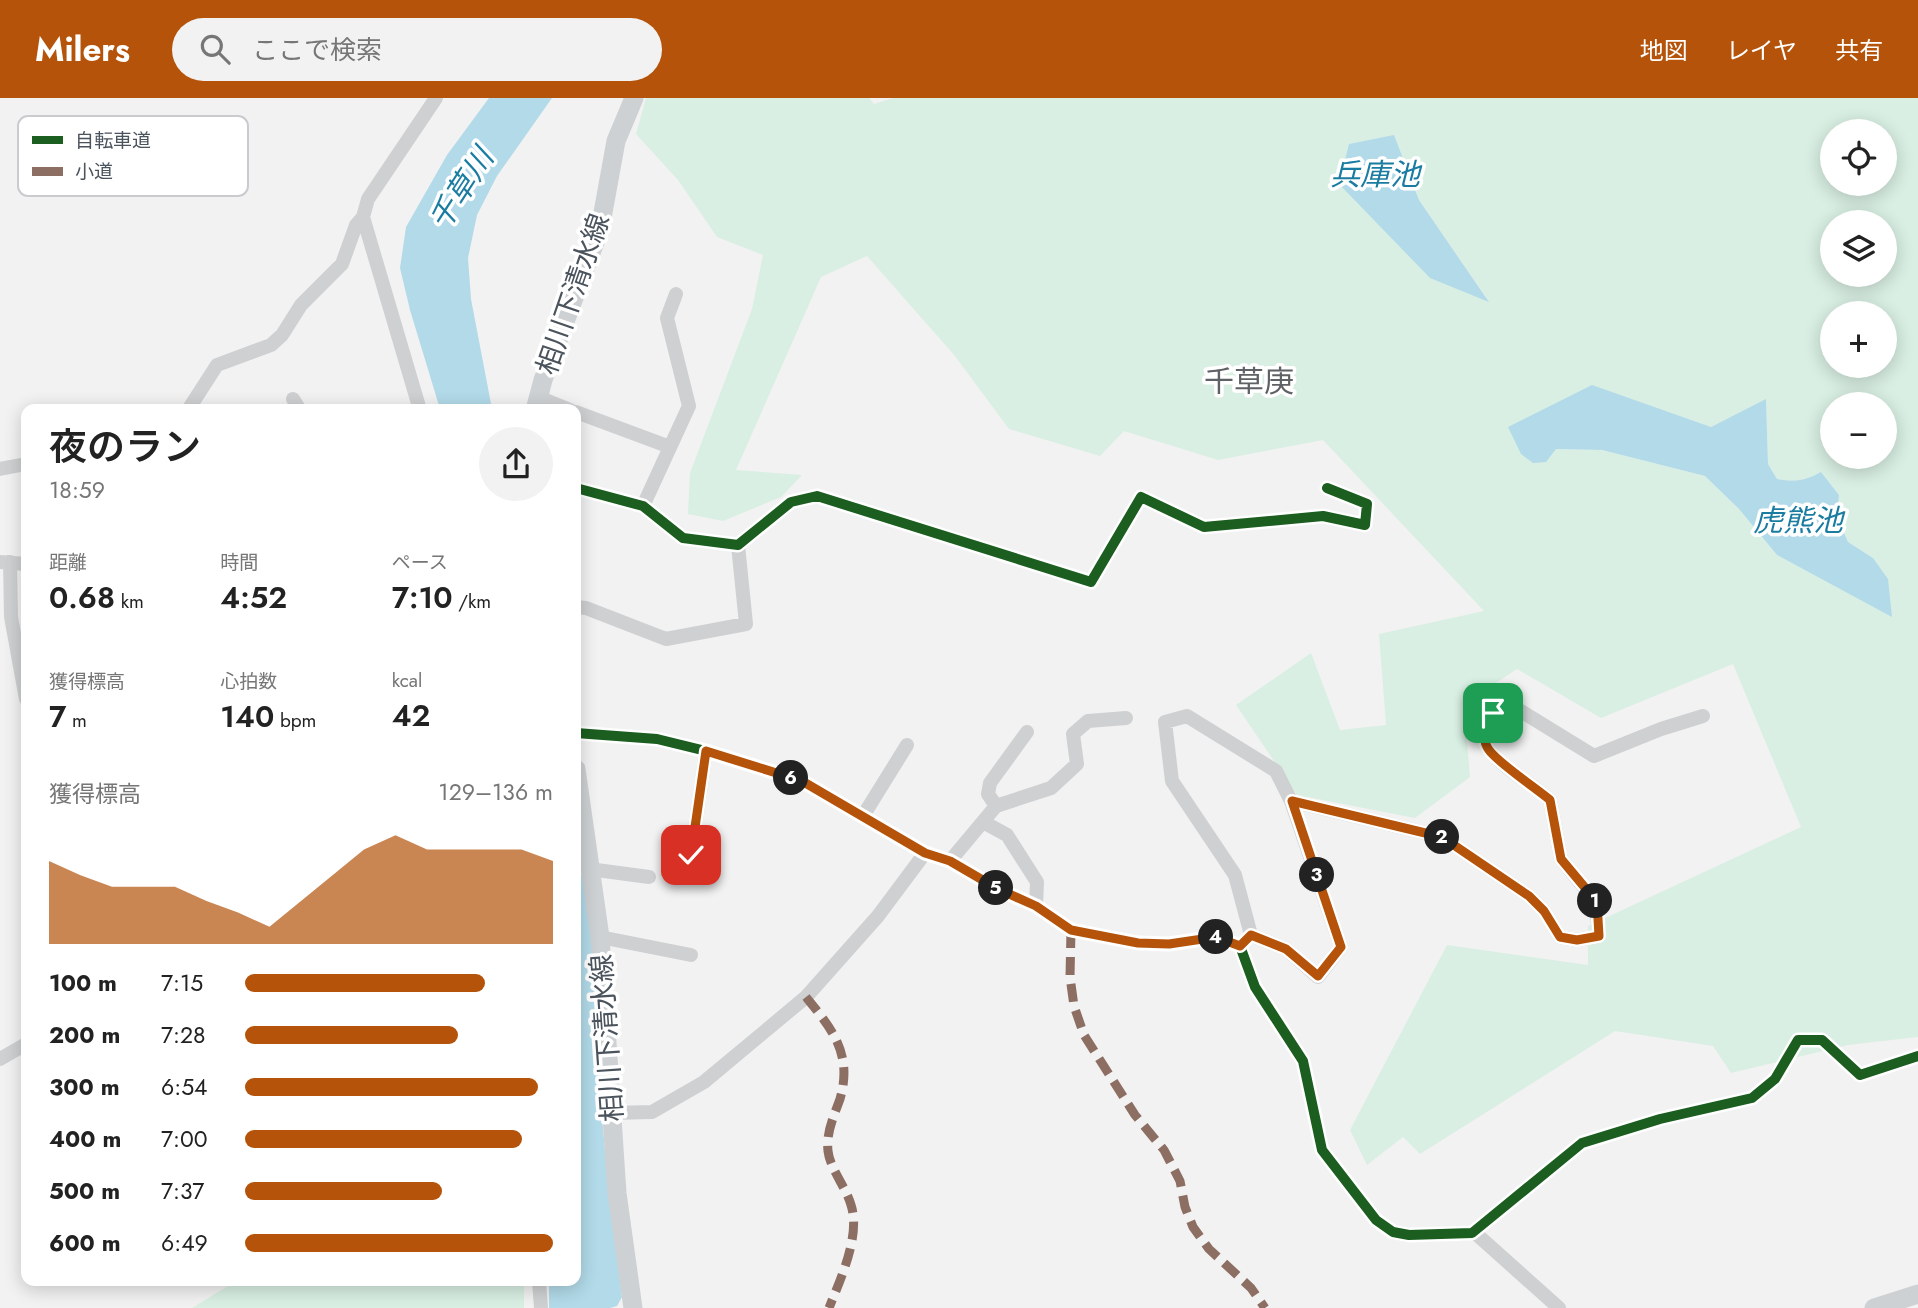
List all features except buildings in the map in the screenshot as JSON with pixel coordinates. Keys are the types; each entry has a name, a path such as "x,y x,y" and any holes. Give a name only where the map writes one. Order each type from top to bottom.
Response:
{"main road":[{"name":"相川下清水線","path":"537,403 600,229 616,141 634,98"},
{"name":"相川下清水線","path":"581,807 600,937 617,1193 633,1308"},
{"path":"1874,1308 1918,1294"}],"street":[{"path":"192,404 216,365 277,341 301,305 342,264 368,200 436,98"},
{"path":"363,217 415,404"},
{"path":"643,506 689,406 667,318 676,294"},
{"path":"581,414 670,447"},
{"path":"0,469 21,465"},
{"path":"581,489 643,506 683,538 738,545 791,502 817,496 1091,582 1141,498 1204,527 1323,516 1365,525 1367,504 1327,488"},
{"path":"581,608 666,639 746,624 738,545"},
{"path":"5,562 21,672"},
{"path":"1292,801 1442,837 1529,896 1544,911 1560,937 1577,940 1599,936 1597,902 1561,859 1550,800 1488,749 1484,732 1487,719 1493,713 1506,709 1519,710 1594,756 1661,729 1703,716"},
{"path":"1187,716 1276,771 1292,801 1341,947 1318,976 1286,949 1251,935 1235,875 1172,781 1165,722 1187,716"},
{"path":"950,861 996,806 1051,788 1077,764 1073,734 1088,721 1126,718"},
{"path":"996,806 988,794 990,783 1027,732"},
{"path":"581,733 657,739 706,751 802,781 925,853 950,861 998,889 1036,906 1071,930 1138,943 1169,944 1216,937 1240,946 1255,987 1303,1061 1322,1150 1358,1200 1376,1220 1393,1232 1431,1235 1474,1232 1582,1143 1660,1119 1752,1098 1775,1079 1798,1040 1822,1040 1860,1075 1918,1056"},
{"path":"863,816 907,745"},
{"path":"691,855 706,751"},
{"path":"983,822 1007,835 1037,882 1036,906"},
{"path":"611,1113 652,1112 704,1082 806,997 877,916 925,853"},
{"path":"589,869 649,877"},
{"path":"1240,946 1251,935"},
{"path":"600,937 691,955"},
{"path":"0,1059 21,1047"},
{"path":"1474,1232 1559,1308"},
{"path":"539,1286 541,1308"}],"green space":[{"path":"646,98 869,98 874,104 893,98 1918,98 1918,1037 1848,1045 1731,1073 1713,1046 1615,1031 1420,1154 1403,1137 1367,1165 1350,1130 1447,945 1588,965 1588,926 1801,827 1733,664 1601,718 1517,669 1464,704 1470,777 1415,818 1297,795 1236,705 1311,653 1340,730 1386,725 1379,634 1484,611 1323,440 1218,460 1124,431 1100,456 1009,429 955,356 867,256 821,277 736,470 802,475 781,497 723,521 688,514 690,473 752,309 763,255 717,237 678,180 636,134","holes":["1394,136 1419,200 1488,300 1349,144","1592,386 1711,427 1766,400 1768,464 1777,479 1800,480 1821,472 1839,495 1837,517 1848,542 1873,558 1892,616 1777,555 1739,509 1705,476 1602,450 1555,449"]},
{"path":"228,1286 524,1286 524,1308 192,1308"}],"water":[{"name":"千草川","path":"489,98 552,98 497,176 477,215 468,258 471,299 491,404 438,404 400,268 406,227 447,155"},
{"name":"兵庫池","path":"1394,135 1419,200 1489,302 1430,278 1339,184 1349,144"},
{"name":"虎熊池","path":"1592,385 1711,427 1766,399 1768,464 1777,479 1800,480 1821,472 1839,495 1837,517 1848,542 1873,558 1888,579 1892,617 1777,555 1739,509 1705,476 1602,450 1556,449 1546,462 1533,463 1521,454 1508,427"},
{"path":"581,872 590,921 600,1017 600,1094 622,1297 617,1306 610,1308 549,1308 549,1286 581,1286"}],"marked path":[{"path":"1071,930 1070,977 1074,1006 1084,1035 1135,1115 1164,1150 1180,1181 1185,1207 1193,1227 1209,1249 1251,1288 1265,1308"},
{"path":"806,997 832,1031 842,1055 844,1069 840,1099 829,1131 828,1151 851,1205 853,1230 848,1258 829,1308"}],"cycle path":[{"path":"581,489 643,506 683,538 738,545 791,502 817,496 1091,582 1141,497 1204,527 1323,516 1365,525 1367,504 1327,488"},
{"path":"581,733 657,739 706,751 802,781 925,853 950,861 998,889 1036,906 1071,930 1138,943 1169,944 1216,937 1240,946 1255,987 1303,1061 1322,1150 1376,1220 1393,1232 1409,1235 1472,1233 1582,1143 1660,1119 1752,1098 1775,1079 1798,1040 1822,1040 1860,1075 1918,1056"}],"district":[{"name":"千草庚","path":"1249,381"}],"route":[{"path":"691,855 706,751 802,781 925,853 950,861 998,889 1036,906 1071,930 1138,943 1169,944 1216,937 1240,946 1251,935 1286,949 1318,976 1341,947 1292,801 1442,837 1529,896 1544,911 1560,937 1577,940 1599,936 1597,902 1561,859 1550,800 1488,749 1484,732 1487,719 1493,713"}]}
